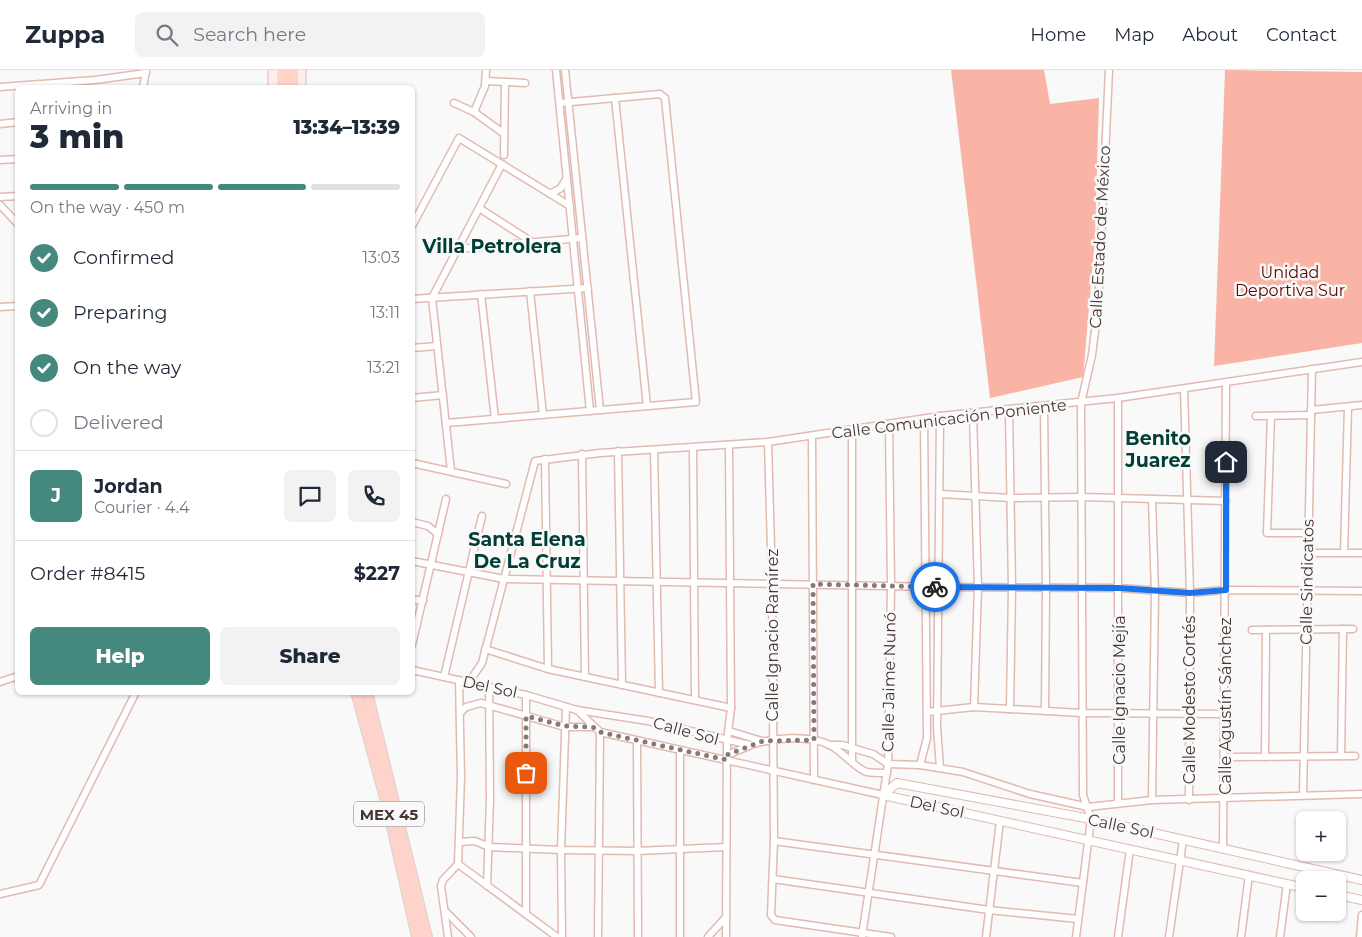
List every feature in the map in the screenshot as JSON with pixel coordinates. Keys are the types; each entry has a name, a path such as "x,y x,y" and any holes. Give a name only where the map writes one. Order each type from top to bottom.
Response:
{"highway":[{"path":"284,70 284,85"},
{"path":"293,70 293,85"},
{"name":"MEX 45","path":"357,695 388,810 418,937"},
{"name":"MEX 45","path":"368,695 427,937"}],"main road":[{"path":"273,70 273,85"},
{"path":"301,70 301,85"}],"street":[{"path":"474,112 486,81 486,70"},
{"path":"556,70 590,411"},
{"path":"565,70 600,410"},
{"name":"Calle Estado de México","path":"1091,819 1083,795 1081,402 1097,323 1109,70"},
{"path":"63,85 94,84 146,71 144,85"},
{"path":"486,81 525,84"},
{"path":"504,155 503,133 506,82"},
{"path":"0,87 15,87"},
{"path":"446,423 696,402 665,98 660,94 560,103"},
{"path":"615,98 648,406"},
{"path":"454,103 474,112 503,133"},
{"path":"0,124 15,122"},
{"path":"415,220 459,138 570,206"},
{"path":"0,160 15,159"},
{"path":"451,471 432,298 502,164"},
{"path":"550,194 561,188 567,177"},
{"path":"0,198 15,196"},
{"path":"0,205 15,221"},
{"path":"479,208 532,242"},
{"path":"457,249 582,238"},
{"path":"415,299 588,288"},
{"path":"530,291 543,415"},
{"path":"481,294 495,419"},
{"path":"0,307 15,306"},
{"path":"415,348 437,346"},
{"name":"Calle Comunicación Poniente","path":"504,579 535,461 618,451 768,442 940,416 1044,407 1118,398 1362,362"},
{"name":"Calle Sindicatos","path":"1303,795 1312,369"},
{"name":"Calle Agustín Sánchez","path":"1223,849 1225,798 1226,383"},
{"name":"Calle Modesto Cortés","path":"1184,389 1190,593 1189,800"},
{"path":"415,398 443,395"},
{"name":"Calle Ignacio Mejía","path":"1118,398 1118,802"},
{"path":"1256,416 1311,413 1362,406"},
{"path":"1044,407 1046,498 1044,711"},
{"path":"1344,553 1348,407"},
{"path":"1008,410 1012,588 1010,709"},
{"path":"973,414 977,497 978,587 974,707"},
{"path":"940,416 937,711 940,768"},
{"path":"1271,416 1267,533 1308,533"},
{"path":"920,765 927,738 924,419"},
{"name":"Calle Jaime Nunó","path":"862,935 888,764 891,586 889,424"},
{"path":"852,430 852,760"},
{"path":"812,436 814,780"},
{"name":"Calle Ignacio Ramírez","path":"768,442 772,584 774,841 772,917 775,920 862,935"},
{"path":"726,937 727,741 731,708 732,582 729,445"},
{"path":"693,448 695,700"},
{"path":"654,450 659,693"},
{"path":"618,451 622,685"},
{"path":"582,454 582,579 585,677"},
{"path":"545,459 548,669"},
{"path":"415,464 506,484"},
{"path":"940,494 1011,498 1082,497 1226,501"},
{"path":"415,633 446,499"},
{"path":"1152,499 1155,592 1152,800"},
{"path":"444,677 482,516"},
{"path":"415,523 428,526 438,534"},
{"path":"1308,553 1361,553"},
{"path":"415,562 504,579 547,578 926,587 1119,588 1190,593 1226,590 1362,591"},
{"path":"469,682 482,663 504,579"},
{"path":"415,600 423,601"},
{"path":"1341,756 1343,629"},
{"path":"1252,630 1352,629"},
{"path":"1265,757 1266,630"},
{"path":"485,649 548,669 731,708"},
{"name":"Del Sol","path":"415,671 489,686 566,706"},
{"path":"0,682 15,677"},
{"path":"448,937 442,883 458,864 459,680"},
{"path":"487,886 489,847 489,686"},
{"path":"0,894 39,885 134,695"},
{"path":"526,695 526,914"},
{"path":"460,713 473,703 489,705 565,726 593,727"},
{"path":"562,937 561,850 566,706"},
{"name":"Calle Sol","path":"566,706 577,710 648,721 750,745 763,741 814,740 829,745 866,772 886,774"},
{"path":"927,712 974,707 1082,713 1225,714"},
{"name":"Del Sol","path":"577,710 600,732 680,750 727,758 772,771 1296,886"},
{"path":"927,738 937,727"},
{"path":"729,731 763,741"},
{"path":"598,937 600,732"},
{"path":"637,741 638,937"},
{"path":"727,758 750,745"},
{"path":"829,745 852,748 873,754 888,764 940,768 985,778 1030,794 1088,807 1118,802 1152,800 1362,794"},
{"path":"680,750 680,937"},
{"path":"1225,757 1355,756"},
{"name":"Calle Sol","path":"883,795 897,782 1091,819 1362,880"},
{"path":"1076,937 1091,819"},
{"path":"986,937 1000,821"},
{"path":"1169,937 1183,840"},
{"path":"459,842 475,841 489,847 599,851 726,847"},
{"path":"774,841 1083,883"},
{"path":"1118,937 1130,849"},
{"path":"458,864 557,937"},
{"path":"1242,937 1249,875"},
{"path":"773,879 989,910 1078,919"},
{"path":"1280,937 1287,884"},
{"path":"1346,897 1362,900"},
{"path":"446,912 471,937"},
{"path":"1360,937 1362,914"},
{"path":"708,937 726,917"},
{"path":"862,935 891,937"}],"green space":[{"path":"951,70 1044,70 1050,104 1099,98 1095,238 1083,377 990,398"},
{"name":"Unidad Deportiva Sur","path":"1225,70 1362,72 1362,343 1214,366"}],"way so far":[{"path":"526,773 526,716 565,726 593,727 600,732 727,760 727,755 763,741 814,740 813,584 935,587"}],"district":[{"name":"Villa Petrolera","path":"492,246"},
{"name":"Benito Juarez","path":"1158,449"},
{"name":"Santa Elena De La Cruz","path":"527,550"}],"route":[{"path":"935,587 1119,588 1190,593 1226,590 1226,462"}]}
